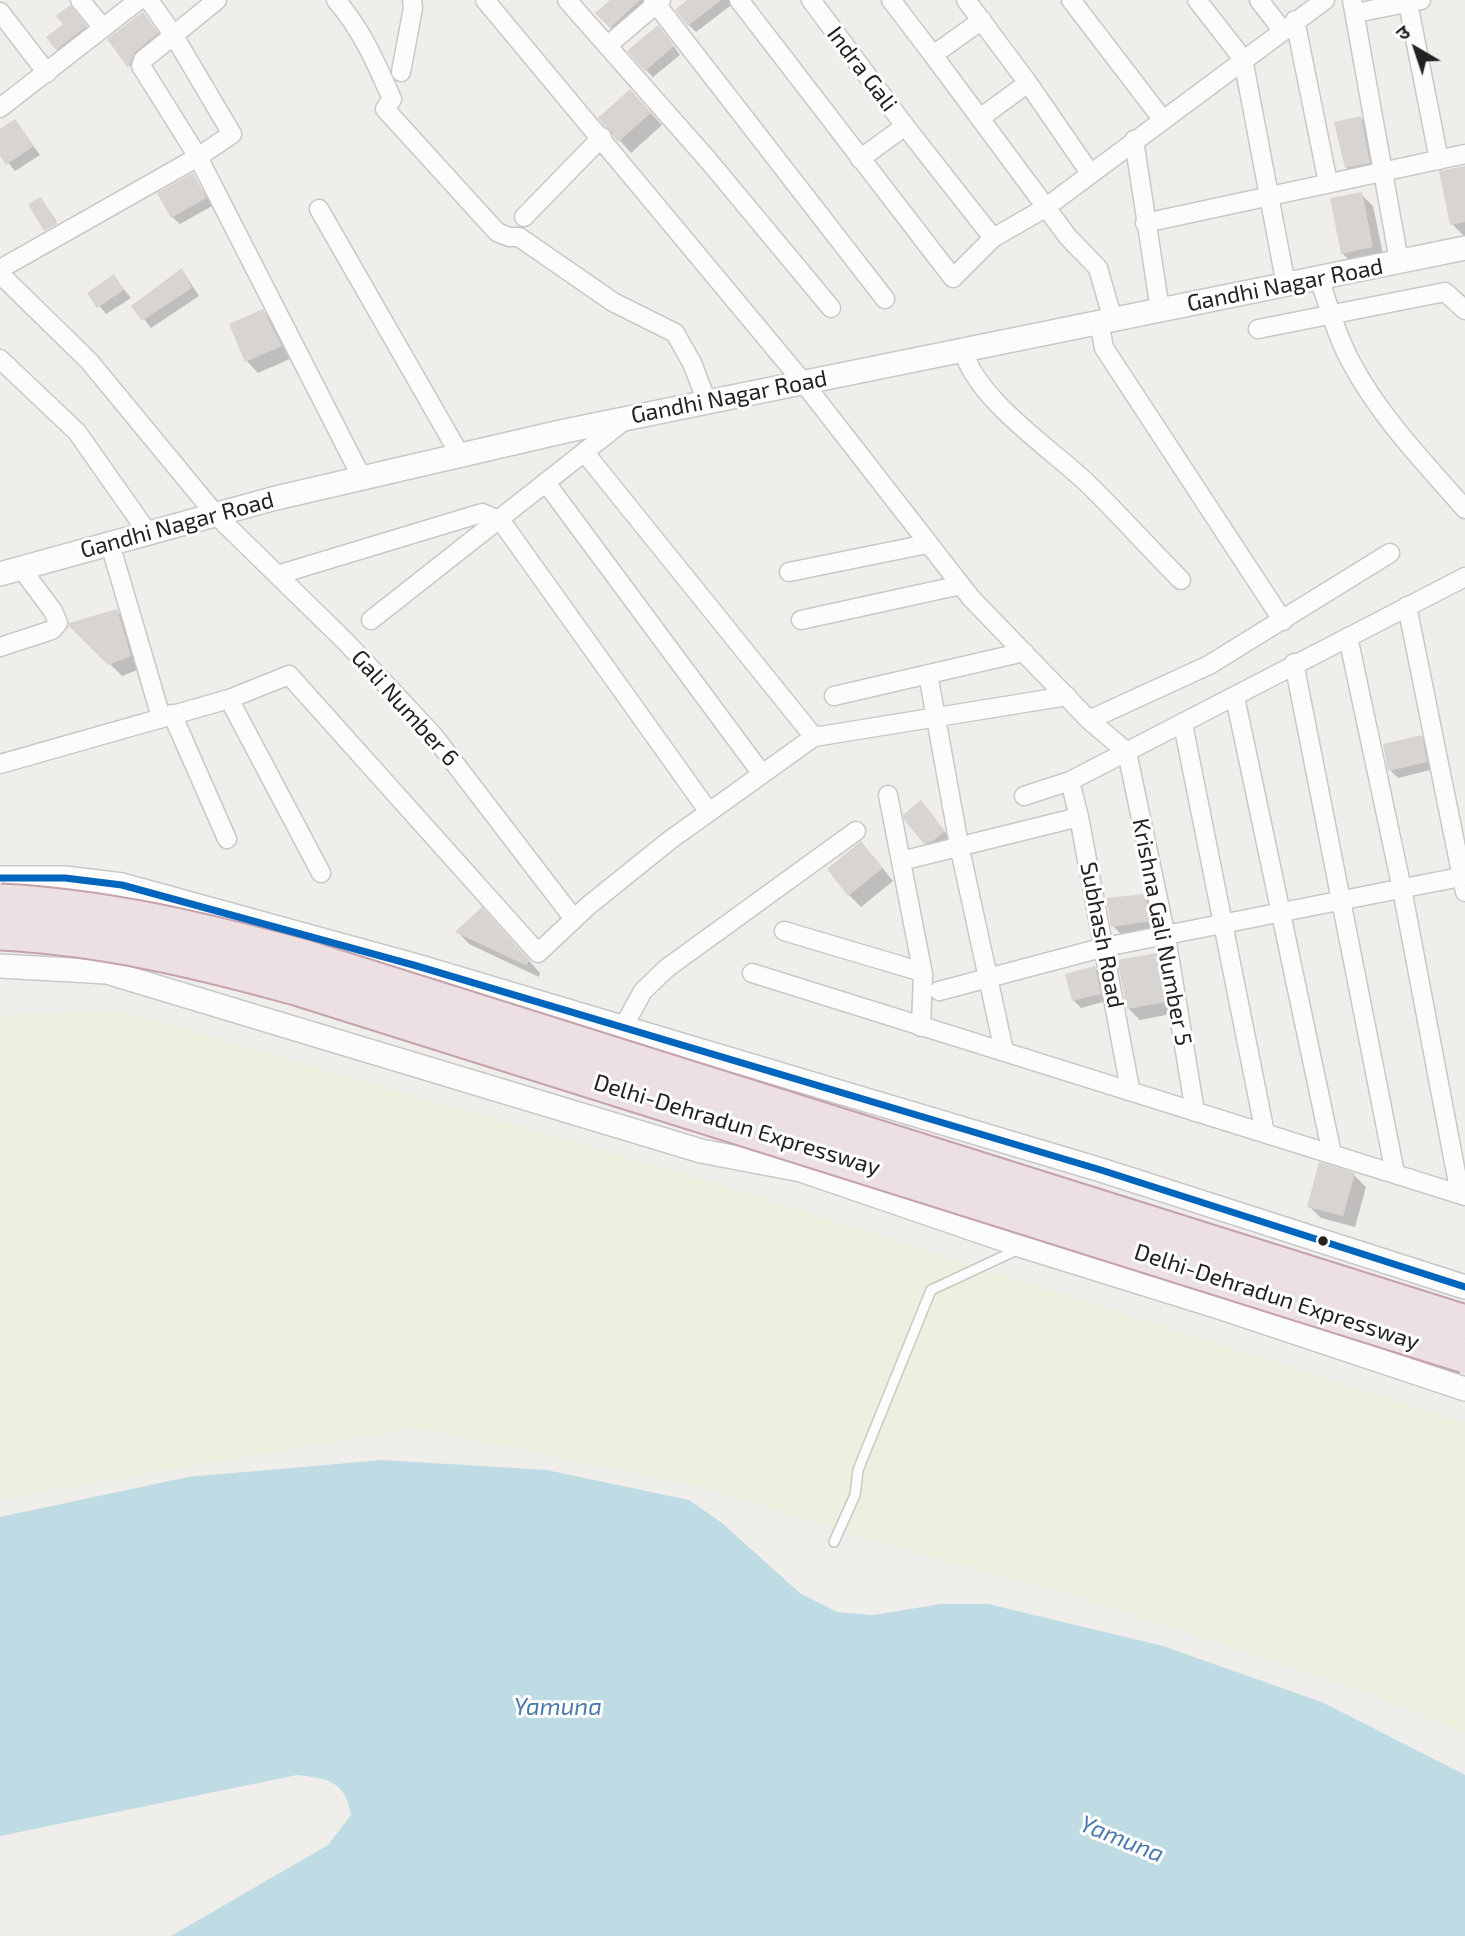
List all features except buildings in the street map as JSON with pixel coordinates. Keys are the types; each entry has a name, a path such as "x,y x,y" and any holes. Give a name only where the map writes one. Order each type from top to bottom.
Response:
{"highway":[{"name":"Delhi-Dehradun Expressway","path":"0,901 147,916 305,957 1465,1322"},
{"name":"Delhi-Dehradun Expressway","path":"0,933 141,948 296,988 1465,1356"}],"street":[{"path":"80,0 103,28"},
{"path":"0,108 139,0"},
{"path":"0,272 198,157 232,134 174,36 149,0"},
{"path":"217,0 143,60 141,66 198,157 362,478"},
{"path":"336,0 356,23 372,54 392,99 385,109 497,232 509,237 519,237 613,302 675,333 692,363 707,402"},
{"path":"401,72 414,8 412,0"},
{"path":"485,0 602,137 803,382 961,585 1089,720 1127,752"},
{"path":"567,0 708,160 831,308"},
{"path":"739,0 953,278 993,238 1045,208 1242,59 1325,0"},
{"name":"Indra Gali","path":"811,0 905,126 860,159"},
{"path":"891,0 1045,208 1098,268 1106,321 1104,348 1283,621"},
{"path":"966,0 1090,173"},
{"path":"1071,0 1163,120"},
{"path":"1197,0 1242,59 1286,285"},
{"path":"1259,0 1288,25 1328,183"},
{"path":"607,46 657,1 885,299"},
{"path":"1399,261 1354,7 1415,1 1439,160"},
{"path":"0,12 47,73"},
{"path":"933,55 982,20"},
{"path":"980,118 1028,83"},
{"path":"905,126 993,238"},
{"path":"524,217 602,137"},
{"path":"1134,140 1160,310"},
{"path":"1145,223 1465,154"},
{"path":"319,209 460,455"},
{"name":"Gandhi Nagar Road","path":"10,571 216,514 460,455 627,418 1465,248"},
{"name":"Gali Number 6","path":"0,272 89,360 216,514 433,735 574,919"},
{"path":"1319,278 1350,362 1377,404 1465,509"},
{"path":"1258,329 1445,292 1465,310"},
{"path":"963,350 968,366 995,400 1087,484 1181,580"},
{"path":"0,359 77,432 148,533"},
{"path":"371,620 547,484 627,418"},
{"path":"585,453 814,737"},
{"path":"547,484 762,774"},
{"path":"277,575 482,513 501,520 709,812"},
{"path":"110,544 167,715 227,839"},
{"path":"789,572 927,544"},
{"path":"1089,720 1209,665 1390,553"},
{"path":"0,647 52,631 58,623 53,611 10,571"},
{"path":"1024,796 1070,781 1465,577"},
{"path":"801,620 961,585"},
{"path":"939,991 1105,947 1402,889 1464,882 1407,606"},
{"path":"752,973 1462,1195 1402,889 1348,637"},
{"path":"834,696 1024,652"},
{"path":"1294,663 1395,1173"},
{"path":"928,674 959,845 1004,1051"},
{"path":"0,764 229,699 289,675 536,952 543,952 574,919 709,812 814,737 1067,696"},
{"path":"1235,697 1332,1154"},
{"path":"229,699 321,873"},
{"path":"1183,724 1265,1133"},
{"name":"Krishna Gali Number 5","path":"1127,752 1166,937 1195,1112"},
{"name":"Subhash Road","path":"1070,781 1105,947 1130,1089"},
{"path":"888,795 922,972 921,1027"},
{"path":"901,861 1079,817"},
{"path":"622,1029 643,991 667,968 856,831"},
{"path":"0,878 65,878 122,885 417,966 1101,1170 1465,1287"},
{"path":"784,931 922,972"},
{"path":"0,966 107,972 701,1151 801,1170 1023,1246 1219,1307 1465,1389"},
{"path":"701,1151 730,1060"},
{"path":"1406,1370 1434,1278"}],"lane":[{"path":"834,1542 855,1495 858,1470 931,1290 1023,1246"}],"green space":[{"path":"125,1012 718,1184 1465,1423 1465,1733 1373,1694 1067,1593 873,1541 699,1486 416,1428 0,1499 0,1015"}],"water":[{"name":"Yamuna","path":"382,1460 547,1470 689,1500 722,1523 801,1594 837,1612 873,1615 941,1604 988,1604 1163,1646 1324,1703 1465,1775 1465,1936 171,1936 328,1845 351,1815 340,1788 326,1780 297,1775 0,1836 0,1517 188,1477"}],"transit line":[{"path":"0,878 65,878 122,885 417,966 1101,1170 1465,1287"}]}
